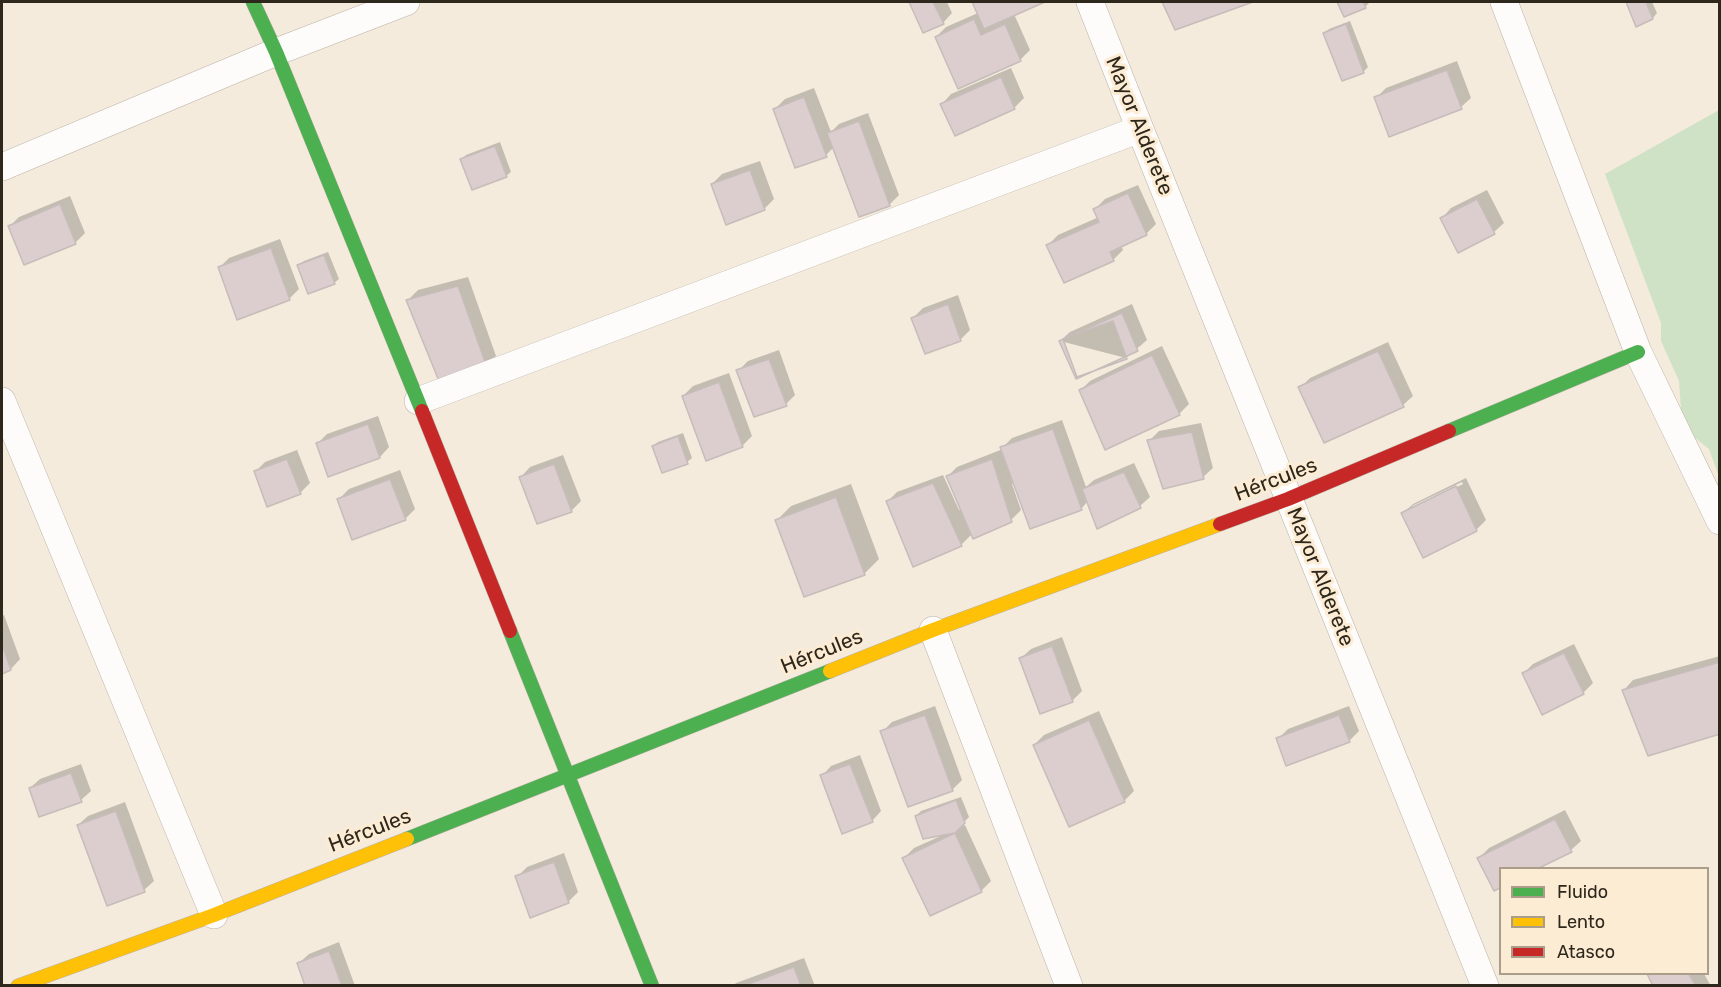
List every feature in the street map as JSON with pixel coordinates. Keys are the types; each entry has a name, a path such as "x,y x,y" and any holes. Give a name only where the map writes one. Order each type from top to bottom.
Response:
{"street":[{"path":"253,2 276,52 418,401 652,986"},
{"path":"2,166 276,52 406,2"},
{"name":"Mayor Alderete","path":"1090,2 1485,986"},
{"path":"1504,2 1638,352 1719,522"},
{"path":"418,401 1140,129"},
{"name":"Hércules","path":"18,986 214,915 933,630 1288,499 1638,352"},
{"path":"2,401 214,915"},
{"path":"933,630 1069,986"}],"green space":[{"path":"1719,110 1719,477 1709,449 1694,437 1681,410 1679,381 1661,341 1661,323 1605,174"}],"building":[{"path":"909,2 933,2 944,24 923,33"},
{"path":"972,2 1045,2 984,29"},
{"path":"1162,2 1253,2 1175,30"},
{"path":"1337,2 1363,2 1366,8 1344,17"},
{"path":"1626,2 1646,2 1653,19 1636,27"},
{"path":"974,19 981,35 1005,24 1021,61 958,89 935,37"},
{"path":"1346,24 1364,73 1342,81 1323,33"},
{"path":"1447,70 1462,109 1389,137 1374,97"},
{"path":"1001,77 1015,109 955,136 940,104"},
{"path":"804,97 827,157 795,168 773,109"},
{"path":"859,121 890,206 859,217 827,133"},
{"path":"495,146 507,177 472,190 460,159"},
{"path":"750,170 765,210 726,225 711,184"},
{"path":"1128,193 1147,235 1110,252 1114,261 1064,283 1046,245 1099,222 1093,209"},
{"path":"1477,199 1495,234 1458,253 1440,218"},
{"path":"60,204 76,244 24,265 8,226"},
{"path":"271,248 290,300 237,320 218,267"},
{"path":"324,255 335,284 308,294 297,265"},
{"path":"458,286 487,367 441,386 406,300"},
{"path":"948,304 961,341 925,354 911,318"},
{"path":"1122,313 1138,351 1076,379 1059,341"},
{"path":"1113,321 1127,359 1077,377 1063,339"},
{"path":"1378,351 1404,407 1324,443 1298,387"},
{"path":"1152,355 1180,415 1105,450 1079,390"},
{"path":"769,359 787,406 754,417 736,370"},
{"path":"719,382 743,447 706,461 682,396"},
{"path":"368,424 380,458 328,477 316,443"},
{"path":"1053,429 1082,510 1030,529 1000,447"},
{"path":"1192,432 1204,479 1163,489 1147,440"},
{"path":"678,436 688,464 662,473 652,446"},
{"path":"287,459 301,494 267,507 254,471"},
{"path":"992,459 1012,522 973,539 946,476"},
{"path":"554,464 572,512 537,524 519,477"},
{"path":"1124,472 1141,508 1097,529 1082,489"},
{"path":"390,479 406,520 352,540 337,499"},
{"path":"933,483 962,546 913,567 886,501"},
{"path":"1456,486 1477,531 1423,558 1401,513"},
{"path":"836,497 865,575 804,597 775,520"},
{"path":"2,644 11,670 2,674"},
{"path":"1052,646 1073,702 1040,714 1019,658"},
{"path":"1564,653 1584,694 1542,715 1522,673"},
{"path":"1720,662 1720,734 1648,756 1622,690"},
{"path":"925,715 953,791 908,807 880,731"},
{"path":"1339,715 1350,742 1286,766 1276,738"},
{"path":"1089,720 1125,802 1069,827 1033,745"},
{"path":"850,764 873,822 842,834 820,775"},
{"path":"71,773 82,802 39,817 29,788"},
{"path":"956,800 965,823 955,833 923,839 915,816"},
{"path":"116,811 145,892 107,906 77,825"},
{"path":"1555,819 1572,852 1541,867 1499,867 1499,888 1494,891 1477,858"},
{"path":"955,833 982,892 930,916 902,858"},
{"path":"554,862 569,903 530,918 515,876"},
{"path":"329,951 342,986 305,986 297,963"},
{"path":"794,967 801,986 743,986"},
{"path":"1648,975 1690,975 1696,986 1653,986"}],"traffic: fast":[{"path":"253,2 276,52 422,411"},
{"path":"1449,431 1638,352"},
{"path":"510,631 652,986"},
{"path":"407,839 830,671"}],"traffic: slow":[{"path":"830,671 933,630 1220,524"},
{"path":"18,986 214,915 407,839"}],"traffic: jam":[{"path":"422,411 510,631"},
{"path":"1220,524 1288,499 1449,431"}]}
